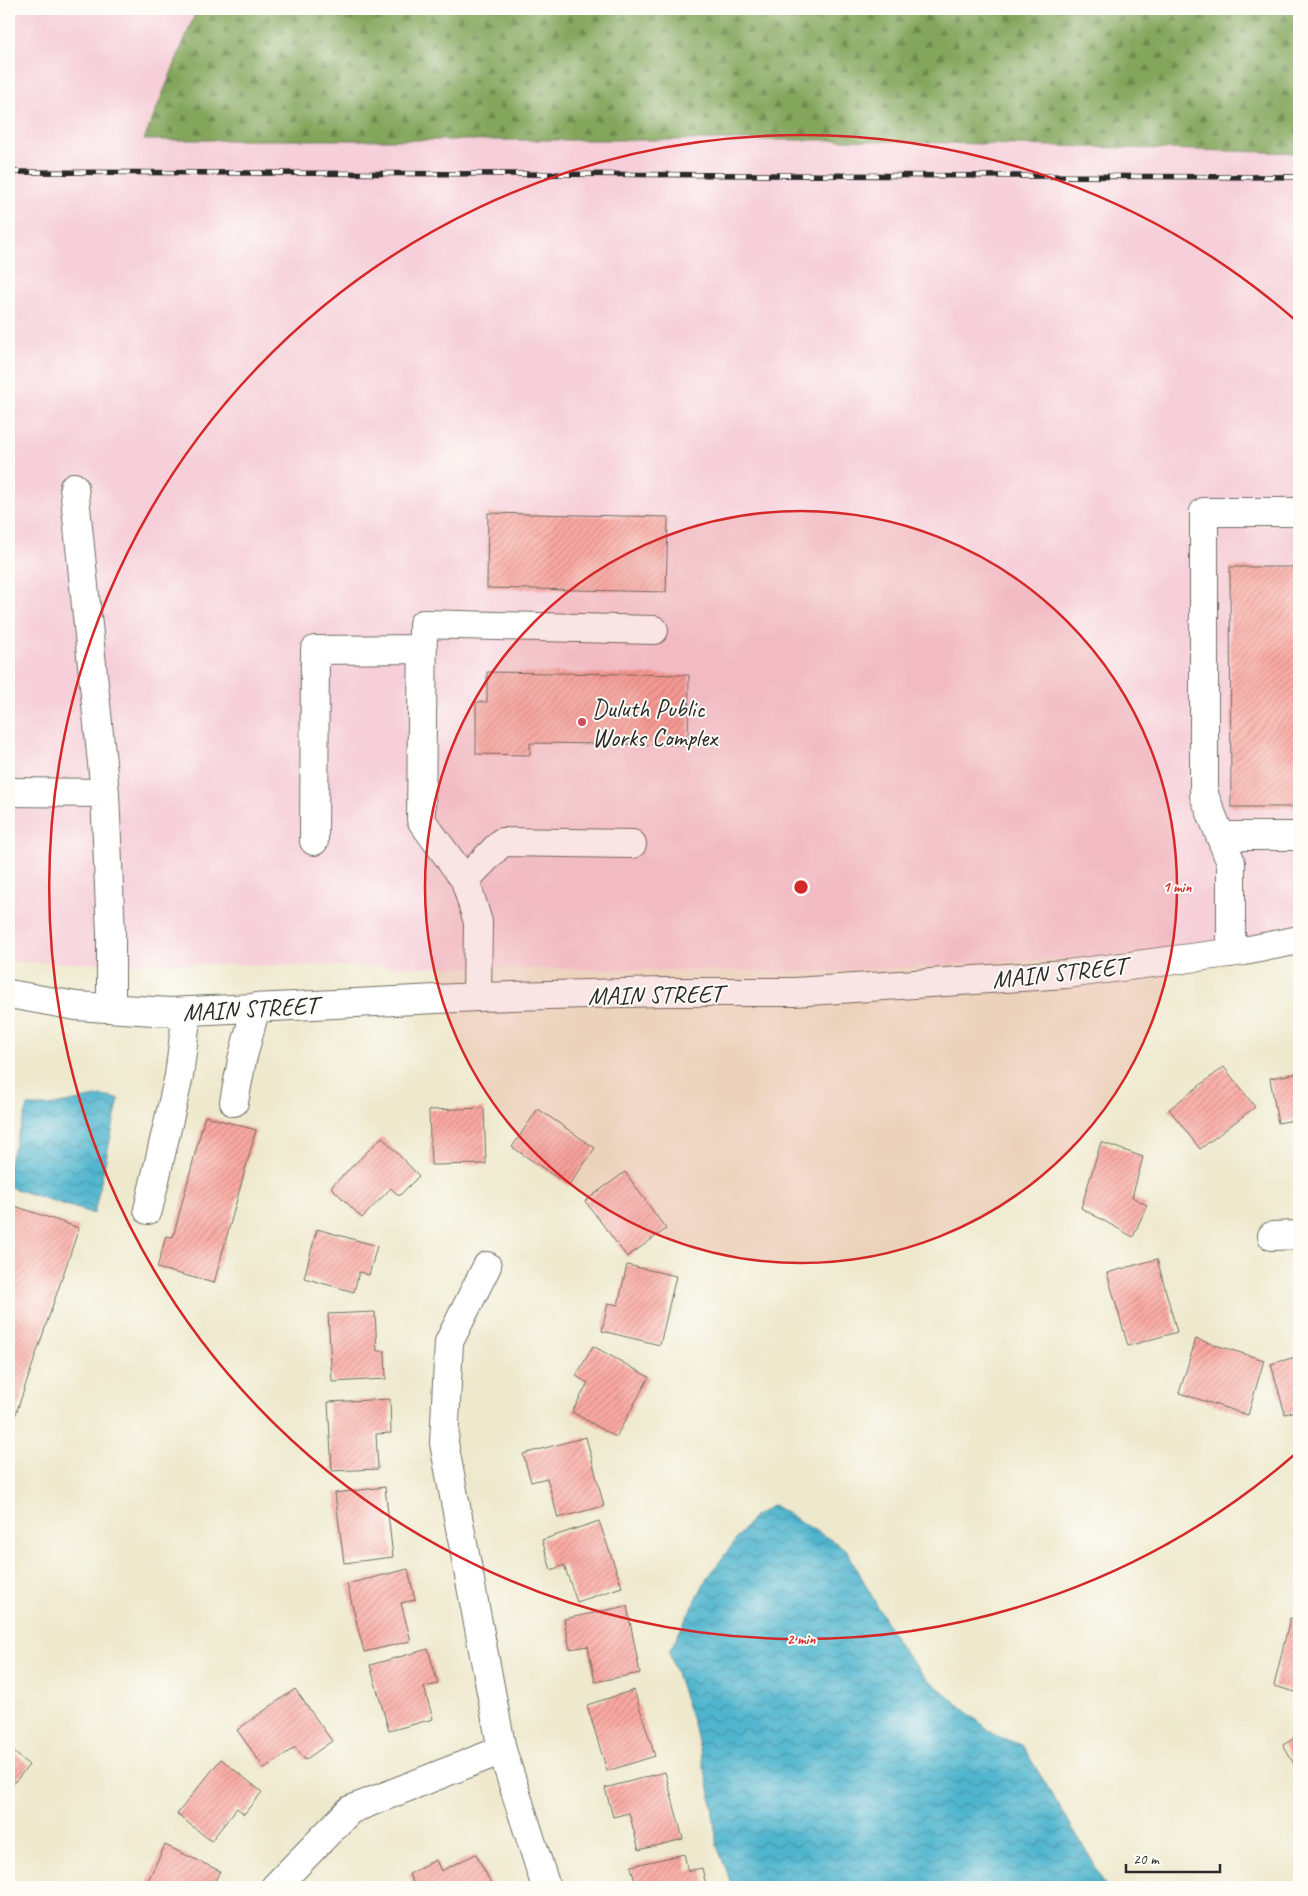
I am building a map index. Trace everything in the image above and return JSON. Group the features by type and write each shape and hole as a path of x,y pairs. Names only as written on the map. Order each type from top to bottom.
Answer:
{"street":[{"path":"74,487 105,793 111,934 111,1008"},
{"path":"1231,953 1231,863 1204,795 1204,512 1299,512"},
{"path":"314,841 315,650 423,637 654,630"},
{"path":"423,637 421,820 465,880 478,922 478,997"},
{"path":"9,792 105,793"},
{"path":"1220,836 1298,836"},
{"path":"465,880 502,842 632,844"},
{"name":"MAIN STREET","path":"9,994 76,1006 169,1012 478,997 663,992 794,992 1067,974 1231,953 1299,940"},
{"path":"234,1102 256,1008"},
{"path":"148,1210 179,1076 187,1011"},
{"path":"1272,1236 1299,1235"},
{"path":"488,1266 450,1342 444,1443 502,1750 546,1887"},
{"path":"274,1887 350,1810 502,1750"}],"shaded area":[{"path":"9,9 197,9 144,140 840,140 1299,153 1299,934 1242,949 821,972 9,962"}],"green space":[{"path":"197,9 1299,9 1299,153 840,140 144,140"}],"water":[{"path":"102,1096 119,1099 94,1214 9,1187 9,1162 28,1106 48,1106"},
{"path":"773,1505 846,1549 899,1645 923,1675 995,1735 1022,1745 1093,1862 1106,1887 733,1887 717,1846 711,1797 696,1733 669,1652 706,1580 753,1517"}],"building":[{"path":"488,513 668,517 666,592 487,588"},
{"path":"1230,567 1299,567 1299,807 1231,807"},
{"name":"Duluth Public Works Complex","path":"487,672 689,675 688,745 530,743 530,755 476,754 476,702 487,702"},
{"path":"1224,1067 1255,1107 1200,1149 1169,1109"},
{"path":"1299,1073 1299,1119 1278,1123 1270,1078"},
{"path":"484,1108 486,1164 431,1165 429,1110"},
{"path":"538,1109 595,1148 569,1186 512,1147"},
{"path":"205,1116 256,1130 214,1283 157,1268 166,1236 173,1237"},
{"path":"382,1137 419,1176 399,1196 391,1188 362,1218 331,1187"},
{"path":"1101,1142 1143,1157 1132,1197 1147,1205 1133,1237 1081,1208"},
{"path":"625,1172 666,1229 627,1257 585,1201"},
{"path":"9,1204 79,1228 9,1434"},
{"path":"317,1229 377,1246 369,1275 359,1272 354,1292 304,1278"},
{"path":"1157,1259 1177,1332 1128,1346 1107,1273"},
{"path":"627,1265 676,1276 660,1345 602,1331 608,1303 618,1305"},
{"path":"375,1312 377,1351 385,1351 386,1379 332,1382 328,1314"},
{"path":"1196,1339 1264,1360 1248,1415 1179,1393"},
{"path":"593,1346 649,1377 616,1437 572,1412 588,1383 576,1376"},
{"path":"1299,1356 1299,1410 1285,1414 1271,1364"},
{"path":"390,1399 391,1433 376,1434 378,1469 332,1471 328,1402"},
{"path":"586,1437 604,1506 558,1518 547,1478 531,1482 523,1454"},
{"path":"385,1487 393,1557 344,1563 335,1493"},
{"path":"599,1521 622,1587 577,1602 564,1565 551,1570 542,1540"},
{"path":"408,1569 415,1600 401,1603 411,1641 364,1652 347,1584"},
{"path":"627,1606 640,1673 595,1682 588,1646 570,1649 564,1619"},
{"path":"1290,1618 1299,1620 1299,1693 1274,1686"},
{"path":"428,1649 438,1684 424,1687 433,1719 389,1731 370,1665"},
{"path":"295,1689 332,1741 305,1760 295,1747 265,1769 237,1730"},
{"path":"634,1690 655,1756 607,1771 587,1705"},
{"path":"1299,1735 1299,1773 1283,1745"},
{"path":"9,1748 29,1765 9,1789"},
{"path":"221,1759 262,1792 244,1814 237,1808 211,1841 177,1814"},
{"path":"665,1772 683,1839 639,1850 629,1813 613,1817 605,1788"},
{"path":"165,1845 220,1871 212,1887 145,1887"},
{"path":"476,1854 493,1887 415,1887 409,1874 436,1860 441,1871"},
{"path":"684,1854 688,1871 702,1868 706,1885 698,1887 636,1887 631,1866"}],"railway":[{"path":"9,172 1299,177"}],"place":[{"name":"Duluth Public Works Complex","path":"582,722"}]}
